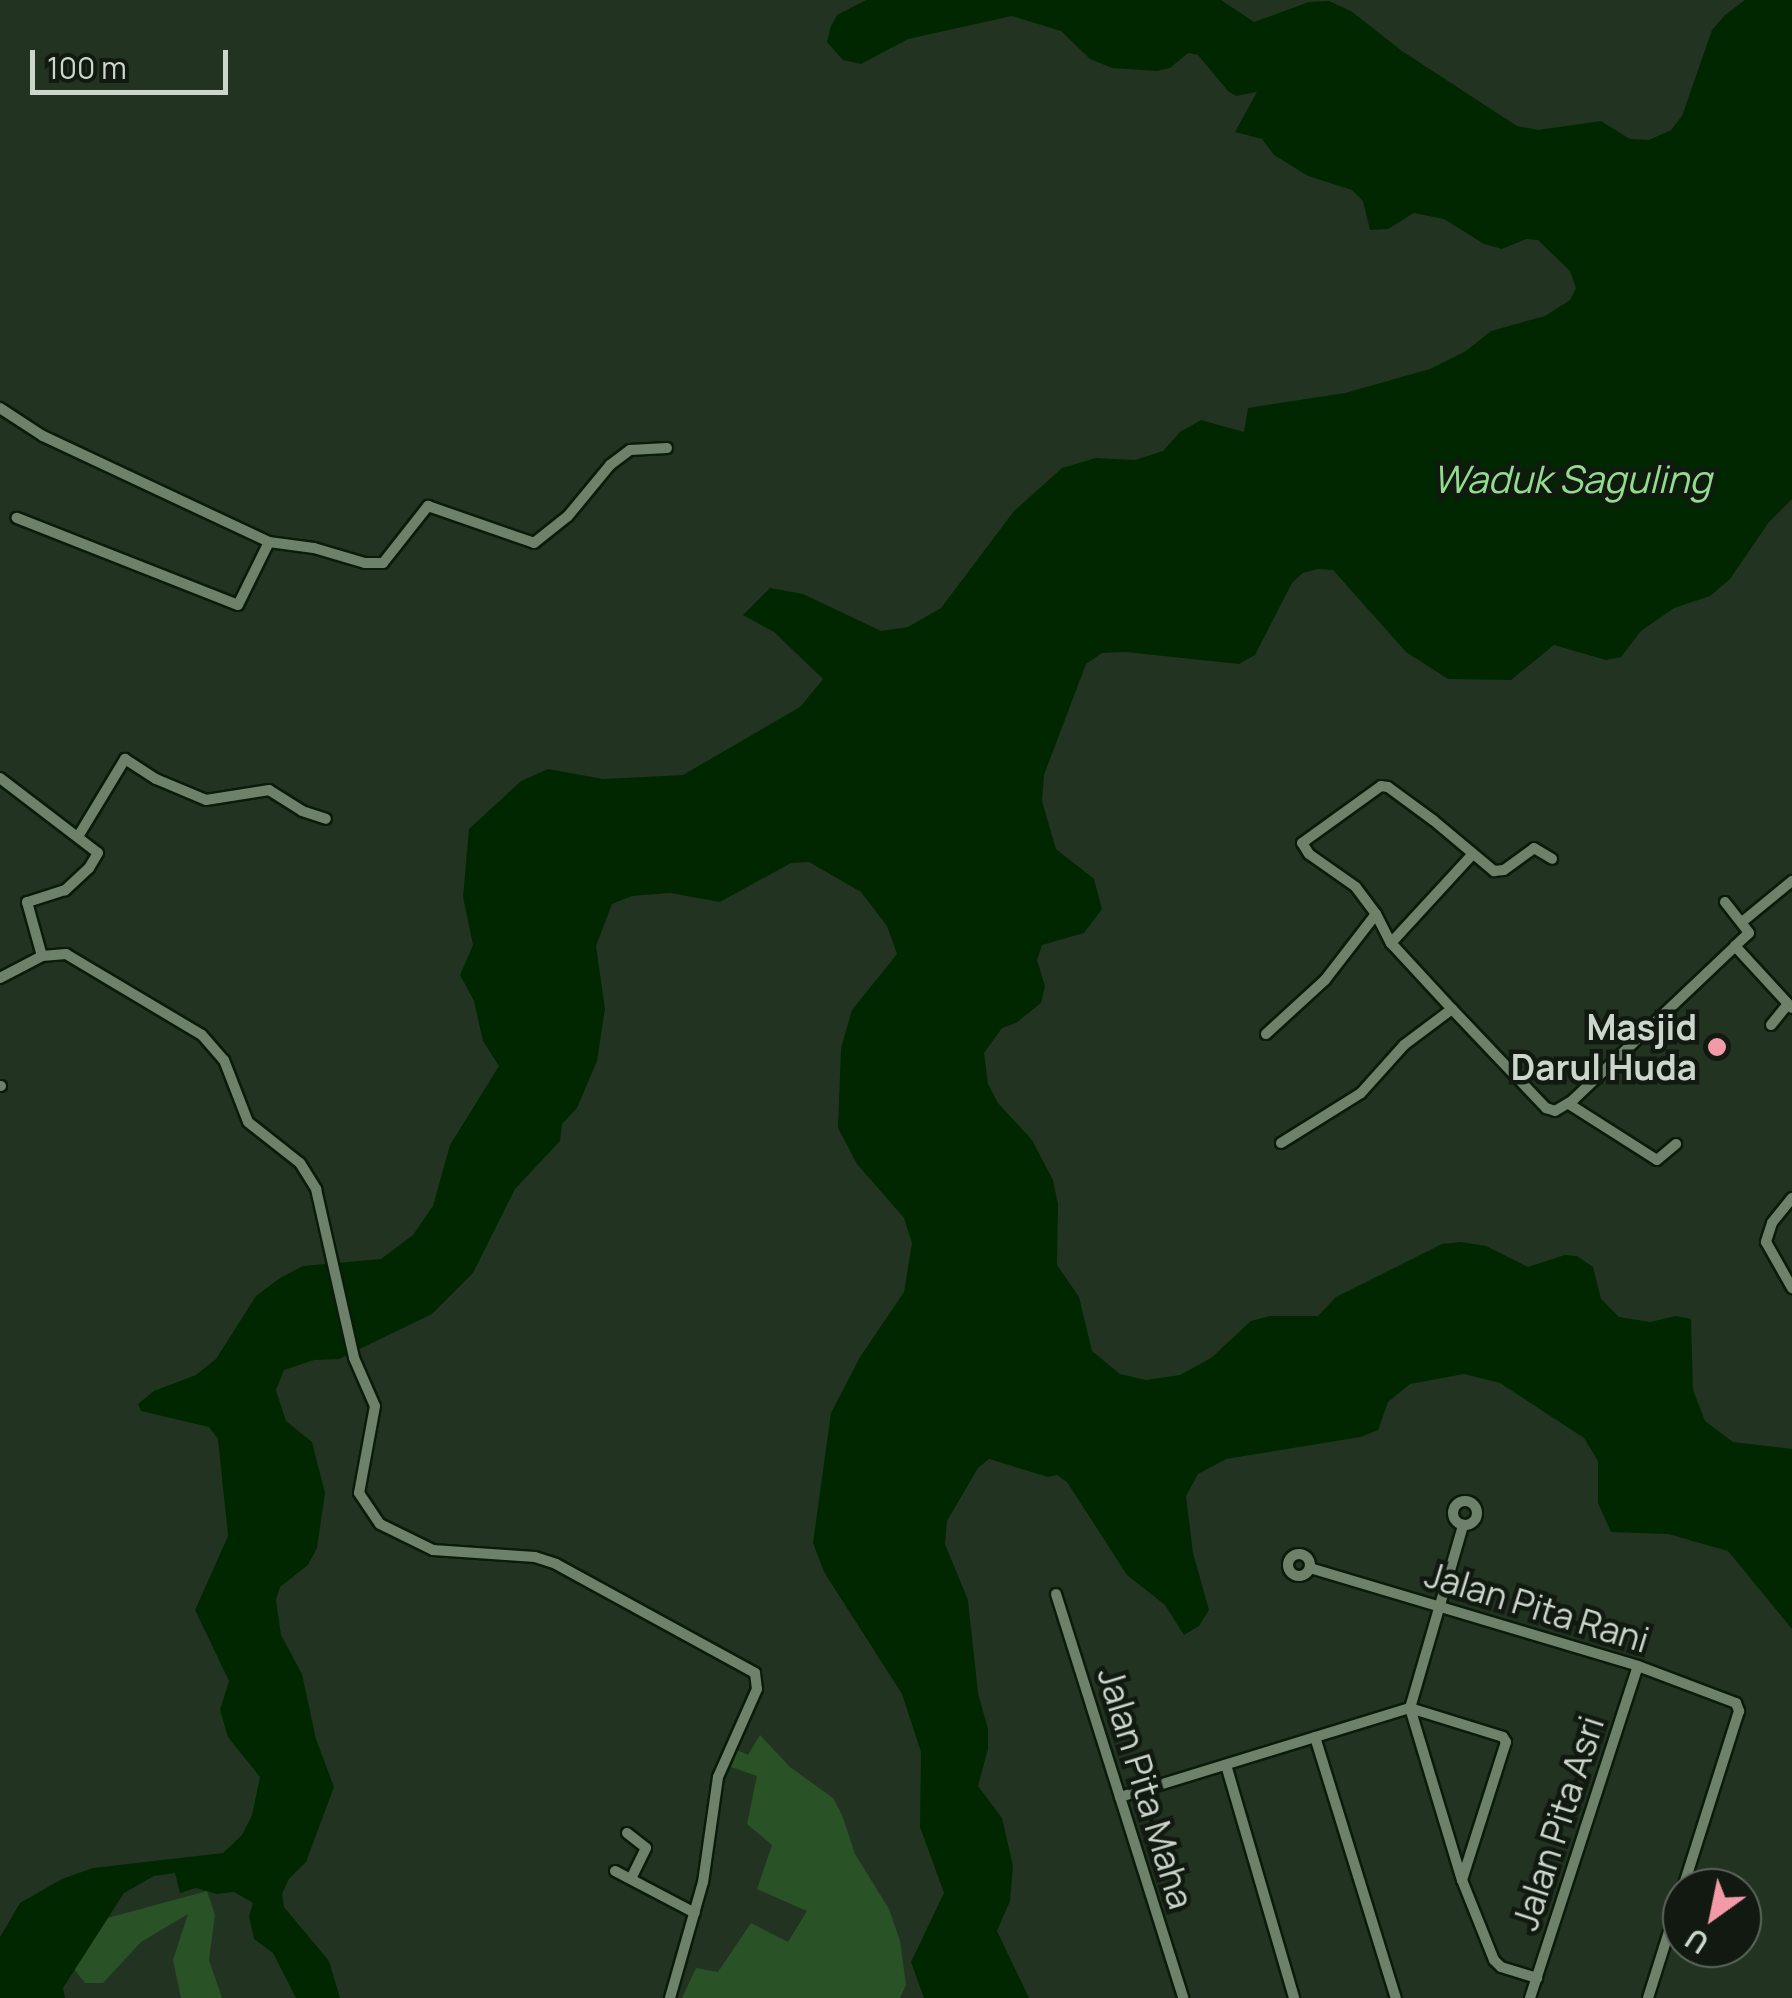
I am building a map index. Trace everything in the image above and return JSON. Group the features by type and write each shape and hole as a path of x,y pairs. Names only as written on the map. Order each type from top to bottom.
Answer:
{"street":[{"path":"0,408 43,436 269,542 314,548 365,564 383,563 428,506 534,543 568,516 610,465 630,450 667,448"},
{"path":"17,518 238,605 269,542"},
{"path":"78,835 126,759 166,784 206,800 269,790 302,811 326,819"},
{"path":"0,778 98,853 89,868 65,890 25,905 42,956"},
{"path":"1552,858 1534,848 1499,872 1388,787 1370,792 1302,843 1310,854 1356,886 1391,943 1546,1108 1555,1111 1568,1104 1749,934 1724,902"},
{"path":"1391,943 1472,855"},
{"path":"1742,922 1792,881"},
{"path":"1266,1034 1302,1004 1376,914"},
{"path":"1735,946 1790,1006 1771,1025"},
{"path":"0,978 42,956 66,954 110,984 202,1035 224,1060 248,1122 300,1162 316,1189 354,1358 375,1406 359,1493 380,1524 433,1550 535,1557 556,1564 754,1673 757,1690 718,1776 712,1830 695,1913 670,1998"},
{"path":"1281,1143 1362,1093 1404,1046 1452,1010"},
{"path":"1568,1104 1656,1160 1669,1154 1676,1144"},
{"path":"1792,1198 1772,1223 1766,1242 1792,1288"},
{"path":"1462,1525 1410,1708 1462,1880 1497,1964 1537,1978"},
{"name":"Jalan Pita Rani","path":"1310,1568 1729,1697 1739,1711 1689,1868"},
{"name":"Jalan Pita Maha","path":"1056,1594 1183,1998"},
{"name":"Jalan Pita Asri","path":"1530,1998 1638,1666"},
{"path":"1120,1797 1410,1708 1506,1742 1462,1880"},
{"path":"1315,1738 1396,1998"},
{"path":"1226,1765 1294,1998"},
{"path":"627,1833 646,1848 631,1879"},
{"path":"616,1872 695,1913"},
{"path":"1648,1998 1662,1953"}],"shaded area":[{"path":"760,1735 790,1767 833,1798 855,1854 889,1909 900,1941 906,1985 900,1998 682,1998 696,1968 718,1972 751,1923 788,1942 807,1911 757,1889 772,1845 747,1824 757,1776 731,1767 737,1750 748,1755"},
{"path":"207,1891 215,1915 209,1960 222,1998 181,1998 173,1960 188,1914 141,1942 103,1983 85,1983 71,1965 89,1923"}],"water":[{"name":"Waduk Saguling","path":"866,0 1221,0 1254,22 1309,2 1329,1 1351,11 1402,51 1517,126 1538,130 1601,121 1630,139 1649,140 1671,130 1682,116 1712,30 1725,15 1745,0 1792,0 1792,499 1769,522 1730,579 1710,596 1674,608 1641,631 1621,657 1606,660 1554,645 1511,680 1448,679 1406,652 1333,570 1318,569 1303,573 1292,583 1255,655 1239,664 1102,653 1086,664 1044,775 1042,801 1056,849 1094,879 1102,909 1084,933 1042,945 1037,960 1045,986 1041,1003 1016,1023 1002,1028 984,1053 988,1084 998,1103 1032,1140 1053,1180 1058,1204 1057,1265 1079,1297 1092,1351 1120,1374 1146,1380 1180,1375 1211,1358 1251,1321 1270,1316 1318,1316 1336,1297 1442,1244 1461,1242 1486,1246 1528,1267 1565,1255 1577,1256 1593,1267 1601,1299 1619,1317 1650,1322 1676,1316 1691,1319 1693,1390 1705,1421 1733,1442 1792,1449 1792,1629 1728,1551 1668,1534 1611,1532 1598,1503 1598,1461 1584,1438 1500,1383 1464,1374 1410,1384 1388,1402 1378,1430 1361,1437 1226,1459 1198,1474 1186,1496 1193,1553 1209,1610 1199,1626 1184,1635 1165,1605 1127,1575 1067,1482 1057,1475 1048,1477 989,1459 978,1468 947,1521 945,1544 968,1600 978,1693 988,1729 988,1749 978,1786 1002,1818 1013,1866 1010,1901 997,1931 1029,1998 924,1998 911,1962 944,1893 920,1827 921,1752 902,1694 824,1572 813,1543 831,1413 860,1357 904,1292 912,1243 904,1218 857,1164 838,1128 841,1048 852,1010 897,954 887,926 861,892 809,862 791,863 720,902 670,893 632,896 612,904 596,946 605,1009 597,1061 577,1108 562,1124 560,1141 515,1189 473,1273 432,1314 339,1359 314,1360 284,1370 276,1390 286,1421 312,1442 325,1493 317,1548 308,1565 280,1587 276,1600 281,1635 302,1674 316,1739 334,1787 306,1862 289,1879 282,1894 284,1907 329,1961 340,1998 296,1998 273,1953 254,1939 249,1916 253,1903 234,1892 217,1894 196,1888 180,1893 175,1873 154,1876 124,1893 63,1988 65,1998 0,1998 0,1937 20,1903 62,1879 93,1868 223,1853 242,1835 252,1815 260,1777 228,1737 220,1710 229,1681 195,1610 228,1536 218,1439 209,1427 141,1411 138,1404 154,1391 196,1375 216,1359 256,1296 280,1278 303,1266 381,1259 413,1235 433,1206 450,1145 499,1066 483,1041 474,1001 460,975 473,945 463,897 469,829 521,781 548,769 603,779 683,775 800,707 823,679 774,632 743,615 770,588 803,594 881,631 908,627 941,608 1014,511 1062,468 1096,458 1135,460 1163,451 1180,432 1201,420 1244,432 1248,408 1345,393 1430,369 1466,351 1491,331 1545,316 1570,300 1576,288 1570,271 1538,240 1526,239 1502,249 1484,244 1444,219 1414,213 1388,229 1370,230 1363,201 1352,190 1308,176 1274,155 1262,139 1235,132 1257,92 1236,96 1228,91 1198,55 1188,53 1170,68 1157,71 1112,68 1090,59 1061,31 1012,16 908,39 861,64 843,60 827,42 831,26 837,15"}],"place":[{"name":"Masjid Darul Huda","path":"1717,1047"}]}
